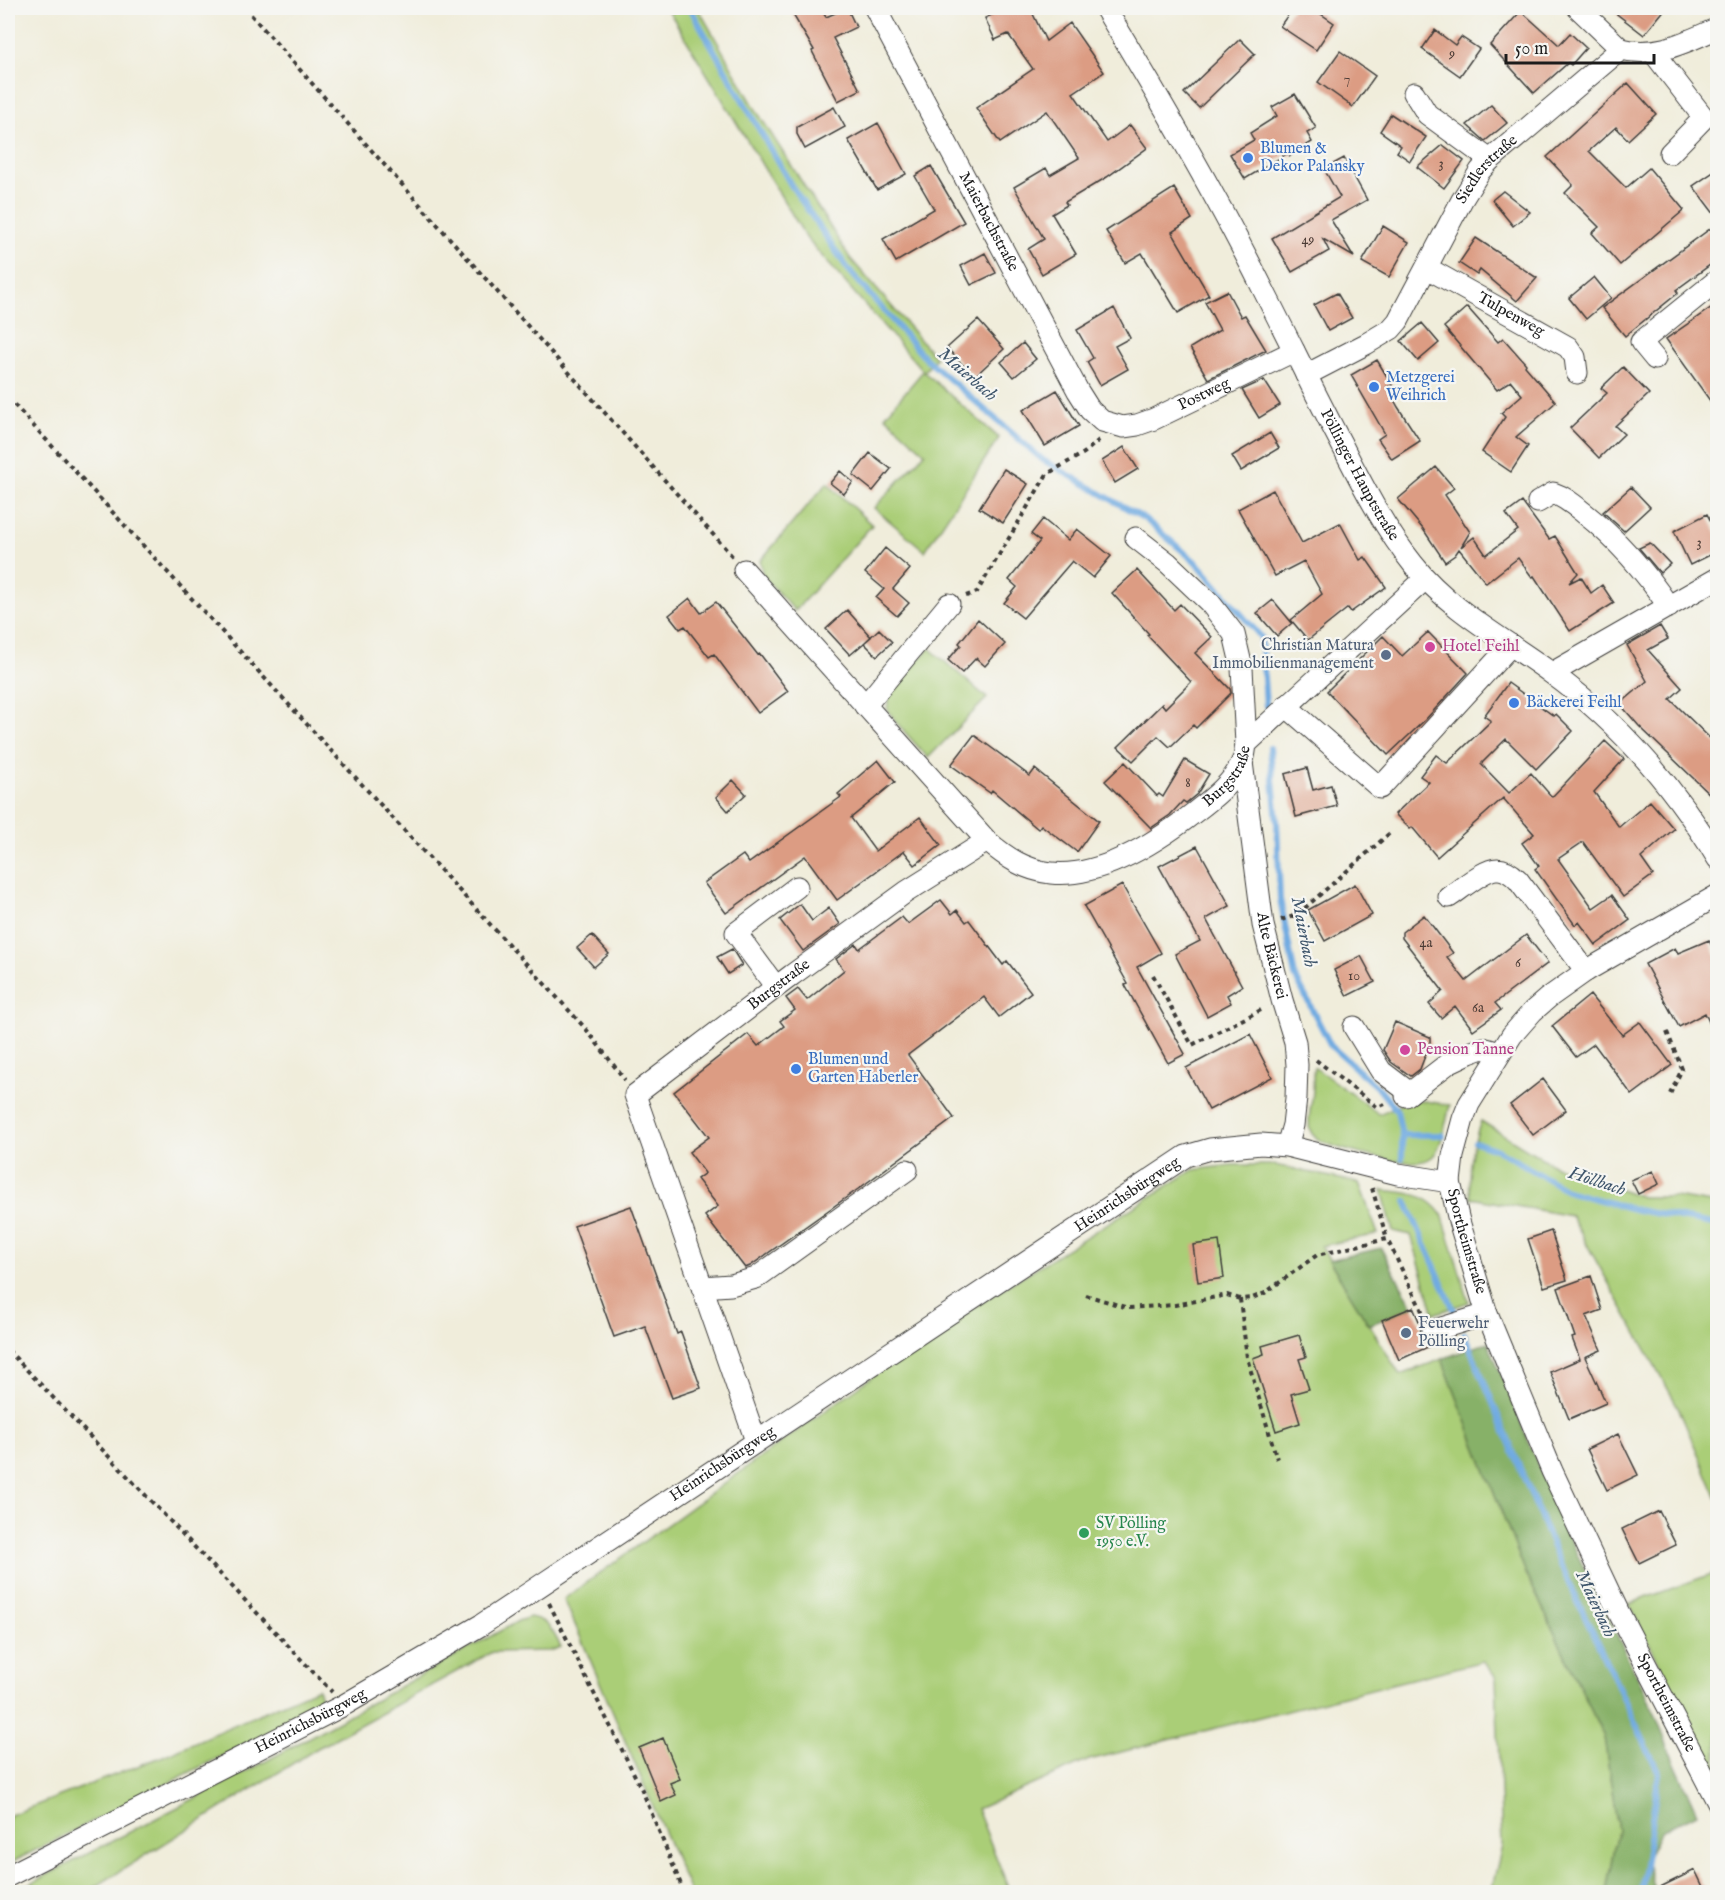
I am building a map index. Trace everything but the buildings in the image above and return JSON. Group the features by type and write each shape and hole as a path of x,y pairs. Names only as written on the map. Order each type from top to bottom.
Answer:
{"street":[{"name":"Maierbachstraße","path":"875,8 1078,391 1090,410 1102,421 1111,425"},
{"name":"Pöllinger Hauptstraße","path":"1105,8 1171,117 1220,205 1372,502 1393,537 1425,579 1464,611 1552,673 1611,722 1635,746 1683,804 1718,859"},
{"path":"1578,8 1621,49 1636,53 1670,49 1718,28"},
{"name":"Siedlerstraße","path":"1306,375 1391,329 1476,177 1490,160 1621,49"},
{"path":"1653,52 1704,118 1670,153"},
{"path":"1413,93 1427,114 1490,160"},
{"name":"Tulpenweg","path":"1427,268 1568,347 1575,357 1577,373"},
{"path":"1655,359 1641,342 1716,282 1718,284"},
{"name":"Postweg","path":"1111,425 1123,427 1154,419 1294,351"},
{"path":"1538,502 1553,493 1564,496 1606,531 1647,575 1669,606"},
{"name":"Alte Bäckerei","path":"1136,538 1168,563 1210,603 1234,634 1242,668 1244,753 1263,925 1295,1042 1296,1098 1293,1125 1287,1146"},
{"name":"Burgstraße","path":"744,570 987,841 1018,864 1052,873 1075,872 1110,863 1144,847 1184,821 1212,799 1230,780 1244,753 1286,706 1425,579"},
{"path":"1552,673 1718,579"},
{"path":"865,705 949,604"},
{"path":"1286,706 1380,788 1511,645"},
{"name":"Burgstraße","path":"635,1095 776,987 906,892 987,841"},
{"path":"1449,897 1488,871 1498,869 1509,873 1518,880 1586,971"},
{"path":"776,987 736,933 797,887"},
{"name":"Sportheimstraße","path":"1718,895 1586,971 1533,1011 1512,1035 1474,1095 1463,1119 1450,1169 1450,1182 1459,1221 1487,1314 1552,1471 1618,1611 1718,1803"},
{"path":"1354,1027 1381,1071 1408,1094 1450,1062 1469,1053 1483,1048 1500,1053"},
{"path":"635,1095 756,1441"},
{"name":"Heinrichsbürgweg","path":"8,1876 344,1705 481,1625 1186,1156 1233,1145 1287,1146 1398,1174 1450,1182"},
{"path":"702,1287 731,1285 756,1278 906,1170"},
{"path":"1432,1331 1487,1314"}],"path":[{"path":"245,8 744,570"},
{"path":"8,398 586,1029 635,1095"},
{"path":"949,604 977,592 1047,474 1084,453"},
{"path":"1297,915 1391,832"},
{"path":"1153,975 1191,1045 1282,1000"},
{"path":"1667,1032 1682,1069 1670,1094"},
{"path":"1295,1042 1377,1107"},
{"path":"1365,1166 1387,1239 1432,1331"},
{"path":"1086,1295 1128,1308 1175,1305 1227,1295 1240,1299 1252,1298 1265,1293 1317,1255 1387,1239"},
{"path":"1240,1299 1247,1358 1277,1459"},
{"path":"8,1350 344,1705"},
{"path":"541,1586 642,1790 684,1893"}],"green space":[{"path":"667,8 698,8 758,113 850,258 936,358 924,372 999,438 925,551 874,508 925,453 885,416 923,371 807,239"},
{"path":"827,483 872,525 795,611 763,576 760,561"},
{"path":"929,648 987,698 928,758 895,721 887,708 890,693"},
{"path":"1314,1067 1379,1114 1413,1099 1450,1105 1441,1141 1435,1153 1423,1161 1405,1162 1345,1150 1320,1140 1310,1131 1309,1125"},
{"path":"1481,1121 1553,1165 1642,1197 1675,1197 1717,1204 1717,1499 1678,1407 1571,1216 1471,1198 1469,1178 1471,1159"},
{"name":"SV Pölling 1950 e.V.","path":"1231,1165 1275,1165 1359,1183 1378,1234 1321,1246 1400,1375 1442,1359 1524,1569 1604,1737 1618,1830 1607,1892 1491,1892 1502,1846 1496,1678 1483,1661 1089,1760 977,1809 1010,1892 690,1892 564,1599 940,1328 1193,1170"},
{"path":"1382,1190 1408,1193 1423,1198 1442,1214 1469,1302 1434,1314 1411,1235 1393,1231"},
{"path":"1381,1248 1413,1307 1369,1325 1329,1260"},
{"path":"1488,1342 1559,1517 1655,1713 1697,1813 1661,1831 1646,1861 1656,1892 1607,1892 1618,1830 1604,1737 1524,1569 1442,1359"},
{"path":"1718,1572 1717,1776 1629,1604"},
{"path":"530,1617 546,1624 561,1647 550,1651 492,1652 316,1749 87,1892 14,1892 259,1765 518,1621"},
{"path":"318,1688 321,1698 317,1707 305,1714 8,1864 8,1816 161,1757"}],"waterway":[{"name":"Maierbach","path":"690,8 791,185 848,269 925,358 1043,460 1145,519 1197,563 1261,637 1266,706"},
{"name":"Maierbach","path":"1270,748 1277,822 1280,899 1295,976 1331,1046 1379,1089 1397,1111 1402,1135 1402,1158"},
{"name":"Höllbach","path":"1402,1135 1442,1135"},
{"name":"Höllbach","path":"1475,1142 1498,1150 1570,1192 1637,1210 1718,1225"},
{"name":"Maierbach","path":"1406,1201 1457,1317"},
{"name":"Maierbach","path":"1464,1334 1561,1566 1659,1773 1641,1892"}],"place":[{"name":"Blumen & Dekor Palansky","path":"1248,158"},
{"name":"Metzgerei Weihrich","path":"1374,387"},
{"name":"Hotel Feihl","path":"1430,647"},
{"name":"Christian Matura Immobilienmanagement","path":"1386,655"},
{"name":"Bäckerei Feihl","path":"1514,703"},
{"name":"Pension Tanne","path":"1405,1050"},
{"name":"Blumen und Garten Haberler","path":"796,1069"},
{"name":"Feuerwehr Pölling","path":"1406,1333"},
{"name":"SV Pölling 1950 e.V.","path":"1084,1533"}]}
